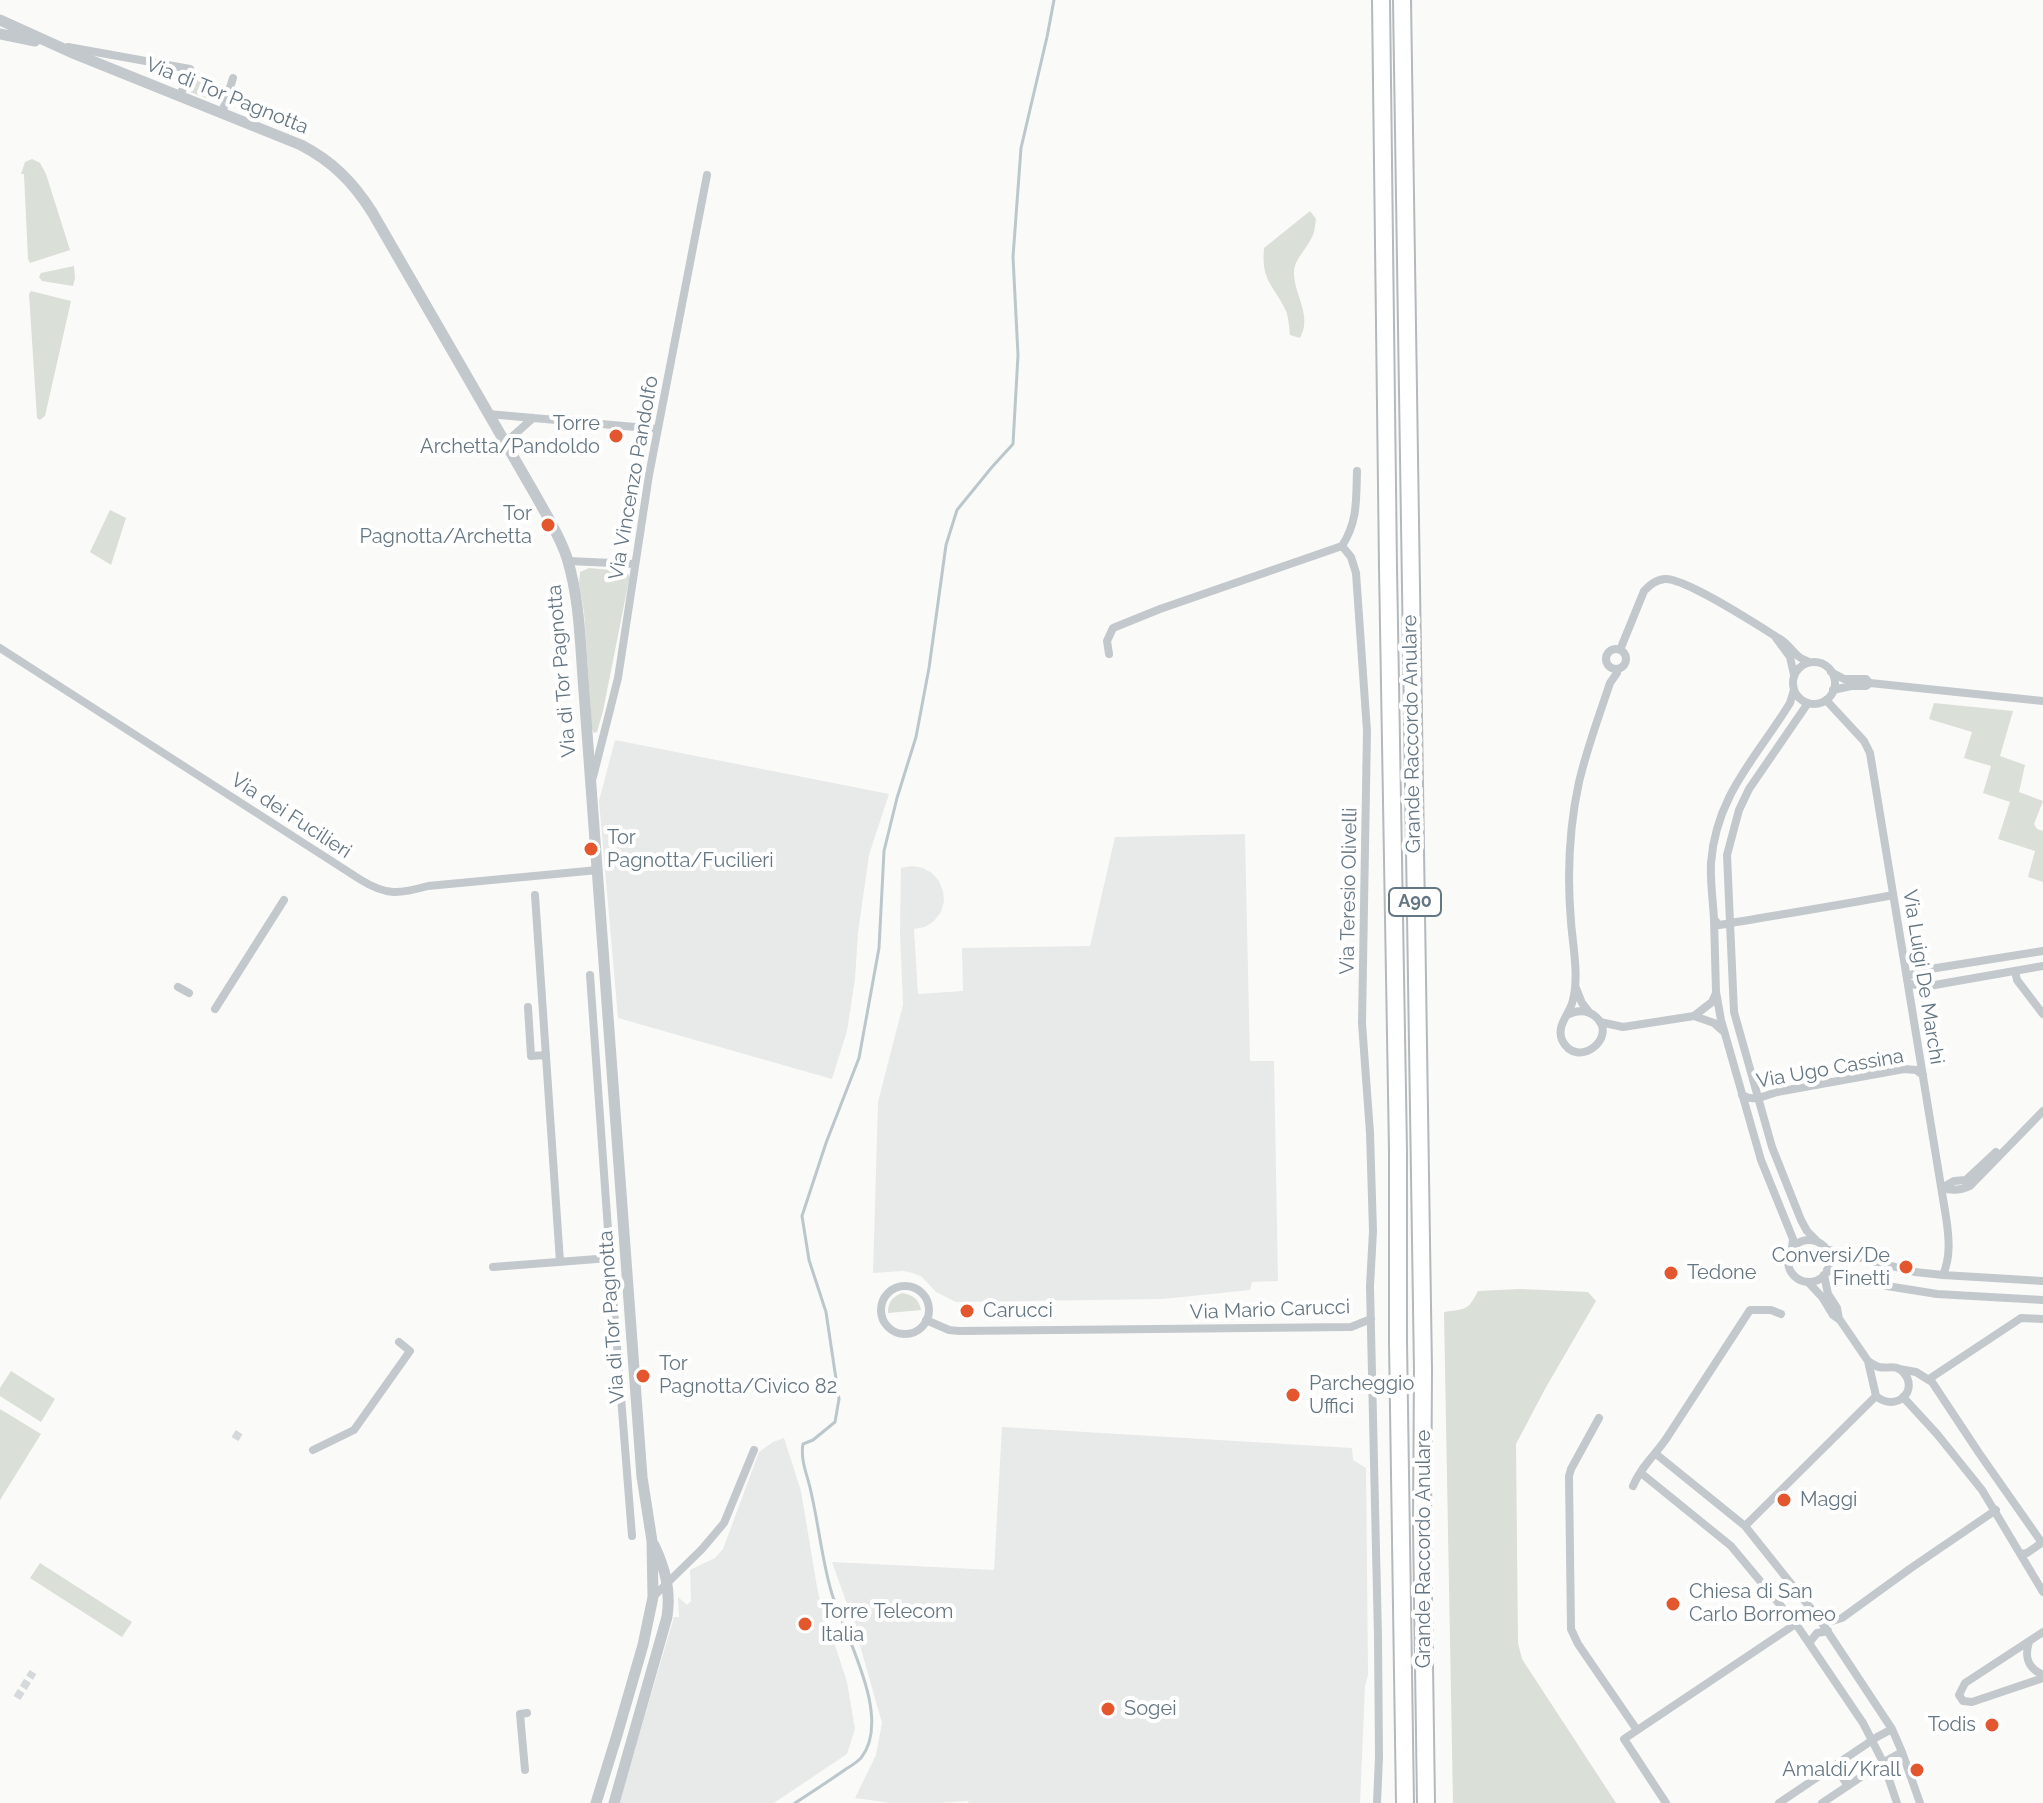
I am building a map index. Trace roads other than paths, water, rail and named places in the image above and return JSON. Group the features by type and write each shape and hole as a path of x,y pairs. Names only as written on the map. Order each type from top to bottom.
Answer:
{"highway":[{"name":"Grande Raccordo Anulare","path":"1381,0 1405,1803"},
{"name":"Grande Raccordo Anulare","path":"1402,0 1423,1338 1426,1803"}],"street":[{"name":"Via di Tor Pagnotta","path":"0,20 55,46 309,149 348,178 372,212 505,443 556,532 568,561 578,614 642,1477 652,1541 653,1597 626,1706 596,1803"},
{"name":"Via di Tor Pagnotta","path":"1,37 55,46"},
{"path":"55,46 190,69 180,96"},
{"path":"222,113 233,78"},
{"name":"Via Vincenzo Pandolfo","path":"590,785 618,678 658,429 707,175"},
{"path":"488,414 658,429"},
{"path":"505,443 533,418"},
{"path":"1109,654 1107,641 1113,628 1342,546 1355,517 1357,471"},
{"name":"Via Teresio Olivelli","path":"1342,546 1351,557 1356,573 1367,731 1362,1023 1373,1231 1371,1319"},
{"path":"568,561 635,564"},
{"path":"1620,650 1644,591 1657,580 1672,579 1763,628 1775,637 1790,657 1794,690 1786,710 1737,781 1725,803 1717,828 1711,863 1716,992 1724,1032 1761,1160 1793,1239 1788,1256 1789,1267 1796,1277 1808,1282 1839,1319 1868,1361 1876,1396 1884,1402 1899,1401 1908,1388 1906,1377 1899,1369"},
{"path":"1775,637 1798,656 1809,662 1822,663 1844,679 1866,679 1870,683 2043,701"},
{"name":"Via dei Fucilieri","path":"0,648 381,891 403,892 428,886 598,870"},
{"path":"1613,649 1625,654 1622,667 1614,668 1606,659 1607,653 1613,649"},
{"path":"1794,676 1809,662"},
{"path":"1614,668 1580,780 1570,844 1570,916 1576,988 1582,1003 1600,1022 1623,1027"},
{"path":"1794,690 1808,703 1826,700 1833,690 1831,672"},
{"path":"1833,690 1870,683"},
{"name":"Via Luigi De Marchi","path":"1826,700 1864,741 1870,753 1949,1236 1948,1261 1943,1275"},
{"path":"1808,703 1749,789 1739,810 1727,855 1734,1012 1772,1147 1801,1220 1807,1231 1826,1249 1891,1267 1943,1275 2043,1281"},
{"path":"535,895 560,1262"},
{"path":"1714,919 1719,925 1893,895"},
{"path":"215,1009 284,900"},
{"path":"2043,951 1917,972 1908,980 1919,986 1929,986 2043,966"},
{"path":"1990,960 1993,975"},
{"path":"2015,971 2017,980 2043,1014"},
{"path":"590,975 632,1536"},
{"path":"178,987 189,993"},
{"path":"1576,988 1560,1032 1567,1047 1582,1052 1597,1046 1601,1039 1623,1027 1694,1016 1712,1002 1716,992"},
{"path":"528,1007 531,1056 546,1055"},
{"path":"1567,1015 1589,1012"},
{"path":"1694,1016 1714,1023 1724,1032"},
{"path":"1600,1022 1601,1039"},
{"name":"Via Ugo Cassina","path":"1742,1095 1749,1099 1758,1098 1904,1069 1916,1070 1924,1075"},
{"path":"1942,1188 1962,1190 1970,1186 2043,1109"},
{"path":"1792,1248 1803,1240 1817,1241"},
{"path":"1826,1249 1830,1260 1826,1273 1828,1294 1837,1308 1839,1319"},
{"path":"493,1267 610,1258"},
{"path":"1808,1282 1826,1273"},
{"path":"1826,1273 1937,1294 2043,1300"},
{"path":"897,1288 914,1289 927,1302 926,1320 913,1332 904,1334 894,1331 883,1318 884,1299 897,1288"},
{"path":"1633,1486 1750,1310 1771,1310 1781,1314"},
{"path":"1929,1379 2021,1318 2043,1319"},
{"name":"Via Mario Carucci","path":"926,1320 959,1331 1351,1327 1371,1319 1378,1637 1377,1803"},
{"path":"313,1450 354,1430 410,1351 399,1342"},
{"path":"1868,1361 1882,1368 1916,1372 1929,1379 2043,1542 2021,1554"},
{"path":"1873,1380 1882,1368"},
{"path":"1745,1526 1876,1396"},
{"path":"1903,1397 1965,1468 1996,1510 2043,1592"},
{"path":"1599,1418 1569,1476 1571,1629 1637,1730"},
{"path":"653,1597 724,1523 754,1450"},
{"path":"1656,1454 1745,1526 1820,1620 1892,1729 1920,1803"},
{"path":"1641,1473 1731,1546 1796,1624 1872,1740 1897,1803"},
{"path":"1820,1620 1842,1618 1996,1510"},
{"name":"Via di Tor Pagnotta","path":"614,1803 667,1617 667,1582 663,1564 652,1541"},
{"path":"1666,1803 1624,1739 1796,1624 1810,1607"},
{"path":"1809,1643 1817,1633 1828,1631"},
{"path":"2043,1632 1965,1683 1959,1693 1960,1698 1965,1702 1976,1701 2043,1676"},
{"path":"2029,1642 2026,1654 2029,1664 2043,1676"},
{"path":"525,1770 520,1714 527,1713"},
{"path":"1779,1803 1892,1729"},
{"path":"1822,1803 1902,1752"},
{"path":"1835,1766 1848,1786"}],"waterway":[{"path":"795,1803 861,1758 869,1741 872,1721 863,1677 829,1582 803,1456 803,1444 835,1422 839,1399 826,1312 809,1260 802,1216 859,1058 879,948 884,851 916,737 946,545 957,510 1013,444 1018,355 1013,257 1021,148 1054,0"}],"tunnel":[{"path":"235,1439 241,1429"},
{"path":"17,1698 33,1672"}],"place":[{"name":"Torre Archetta/Pandoldo","path":"616,436"},
{"name":"Tor Pagnotta/Archetta","path":"548,525"},
{"name":"Tor Pagnotta/Fucilieri","path":"591,849"},
{"name":"Conversi/De Finetti","path":"1906,1267"},
{"name":"Tedone","path":"1671,1273"},
{"name":"Carucci","path":"967,1311"},
{"name":"Tor Pagnotta/Civico 82","path":"643,1376"},
{"name":"Parcheggio Uffici","path":"1293,1395"},
{"name":"Maggi","path":"1784,1500"},
{"name":"Chiesa di San Carlo Borromeo","path":"1673,1604"},
{"name":"Torre Telecom Italia","path":"805,1624"},
{"name":"Sogei","path":"1108,1709"},
{"name":"Todis","path":"1992,1725"},
{"name":"Amaldi/Krall","path":"1917,1770"}]}
